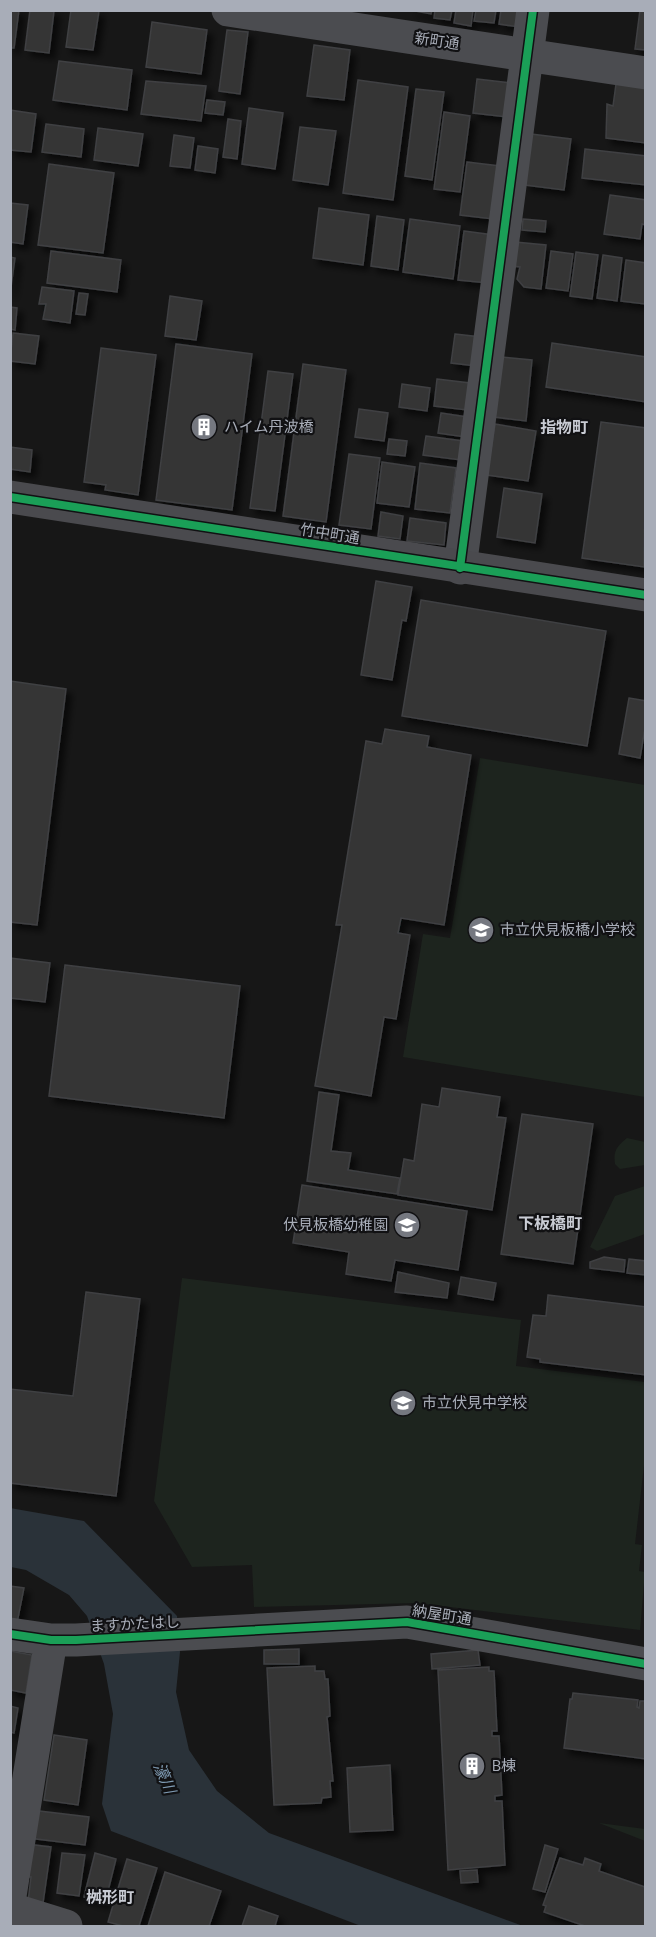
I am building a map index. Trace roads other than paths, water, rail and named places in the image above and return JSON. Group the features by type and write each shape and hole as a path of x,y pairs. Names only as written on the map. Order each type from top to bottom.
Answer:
{"street":[{"name":"新町通","path":"228,10 645,73"},
{"path":"460,568 533,10"},
{"name":"竹中町通","path":"10,496 460,568 645,595"},
{"name":"納屋町通","path":"196,1635 407,1622 645,1664"},
{"path":"10,1634 63,1640 10,1896"},
{"name":"ますかたはし","path":"63,1640 196,1635"},
{"path":"10,1913 21,1912 66,1926"}],"water":[{"name":"濠川","path":"10,1508 84,1521 177,1616 180,1652 176,1692 189,1750 217,1791 269,1833 523,1926 361,1926 111,1831 102,1804 113,1714 104,1664 87,1616 69,1595 26,1570 11,1567"}],"place":[{"name":"ハイム丹波橋","path":"204,427"},
{"name":"市立伏見板橋小学校","path":"481,930"},
{"name":"伏見板橋幼稚園","path":"407,1225"},
{"name":"市立伏見中学校","path":"403,1403"},
{"name":"B棟","path":"472,1766"}],"district":[{"name":"指物町","path":"564,427"},
{"name":"下板橋町","path":"550,1223"},
{"name":"桝形町","path":"110,1897"}]}
